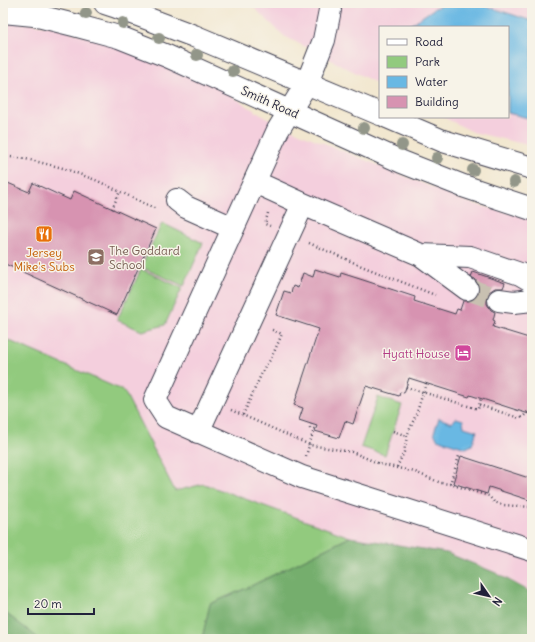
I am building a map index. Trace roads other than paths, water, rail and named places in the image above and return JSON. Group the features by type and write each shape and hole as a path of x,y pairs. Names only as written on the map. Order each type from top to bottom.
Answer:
{"street":[{"path":"105,3 194,36 379,114"},
{"path":"330,3 324,40 307,83 278,130 155,400 166,417 302,478 532,550"},
{"name":"Smith Road","path":"3,12 34,15 119,37 167,56 402,162 463,186 532,209"},
{"path":"389,118 444,141 532,168"},
{"path":"254,182 421,255 467,289"},
{"path":"177,200 186,207 233,228"},
{"path":"198,432 303,204"},
{"path":"421,255 470,257 520,274 532,281"},
{"path":"499,300 514,302 532,300"}],"water":[{"path":"448,3 467,3 486,6 532,21 532,119 509,113 509,26 408,26 435,8"},
{"path":"439,418 452,423 456,418 463,420 464,427 477,431 472,445 466,448 437,439 434,432"}],"tunnel":[{"path":"467,289 499,300"}],"place":[{"name":"Jersey Mike's Subs","path":"44,234"},
{"name":"The Goddard School","path":"96,257"},
{"name":"Hyatt House","path":"463,353"}]}
